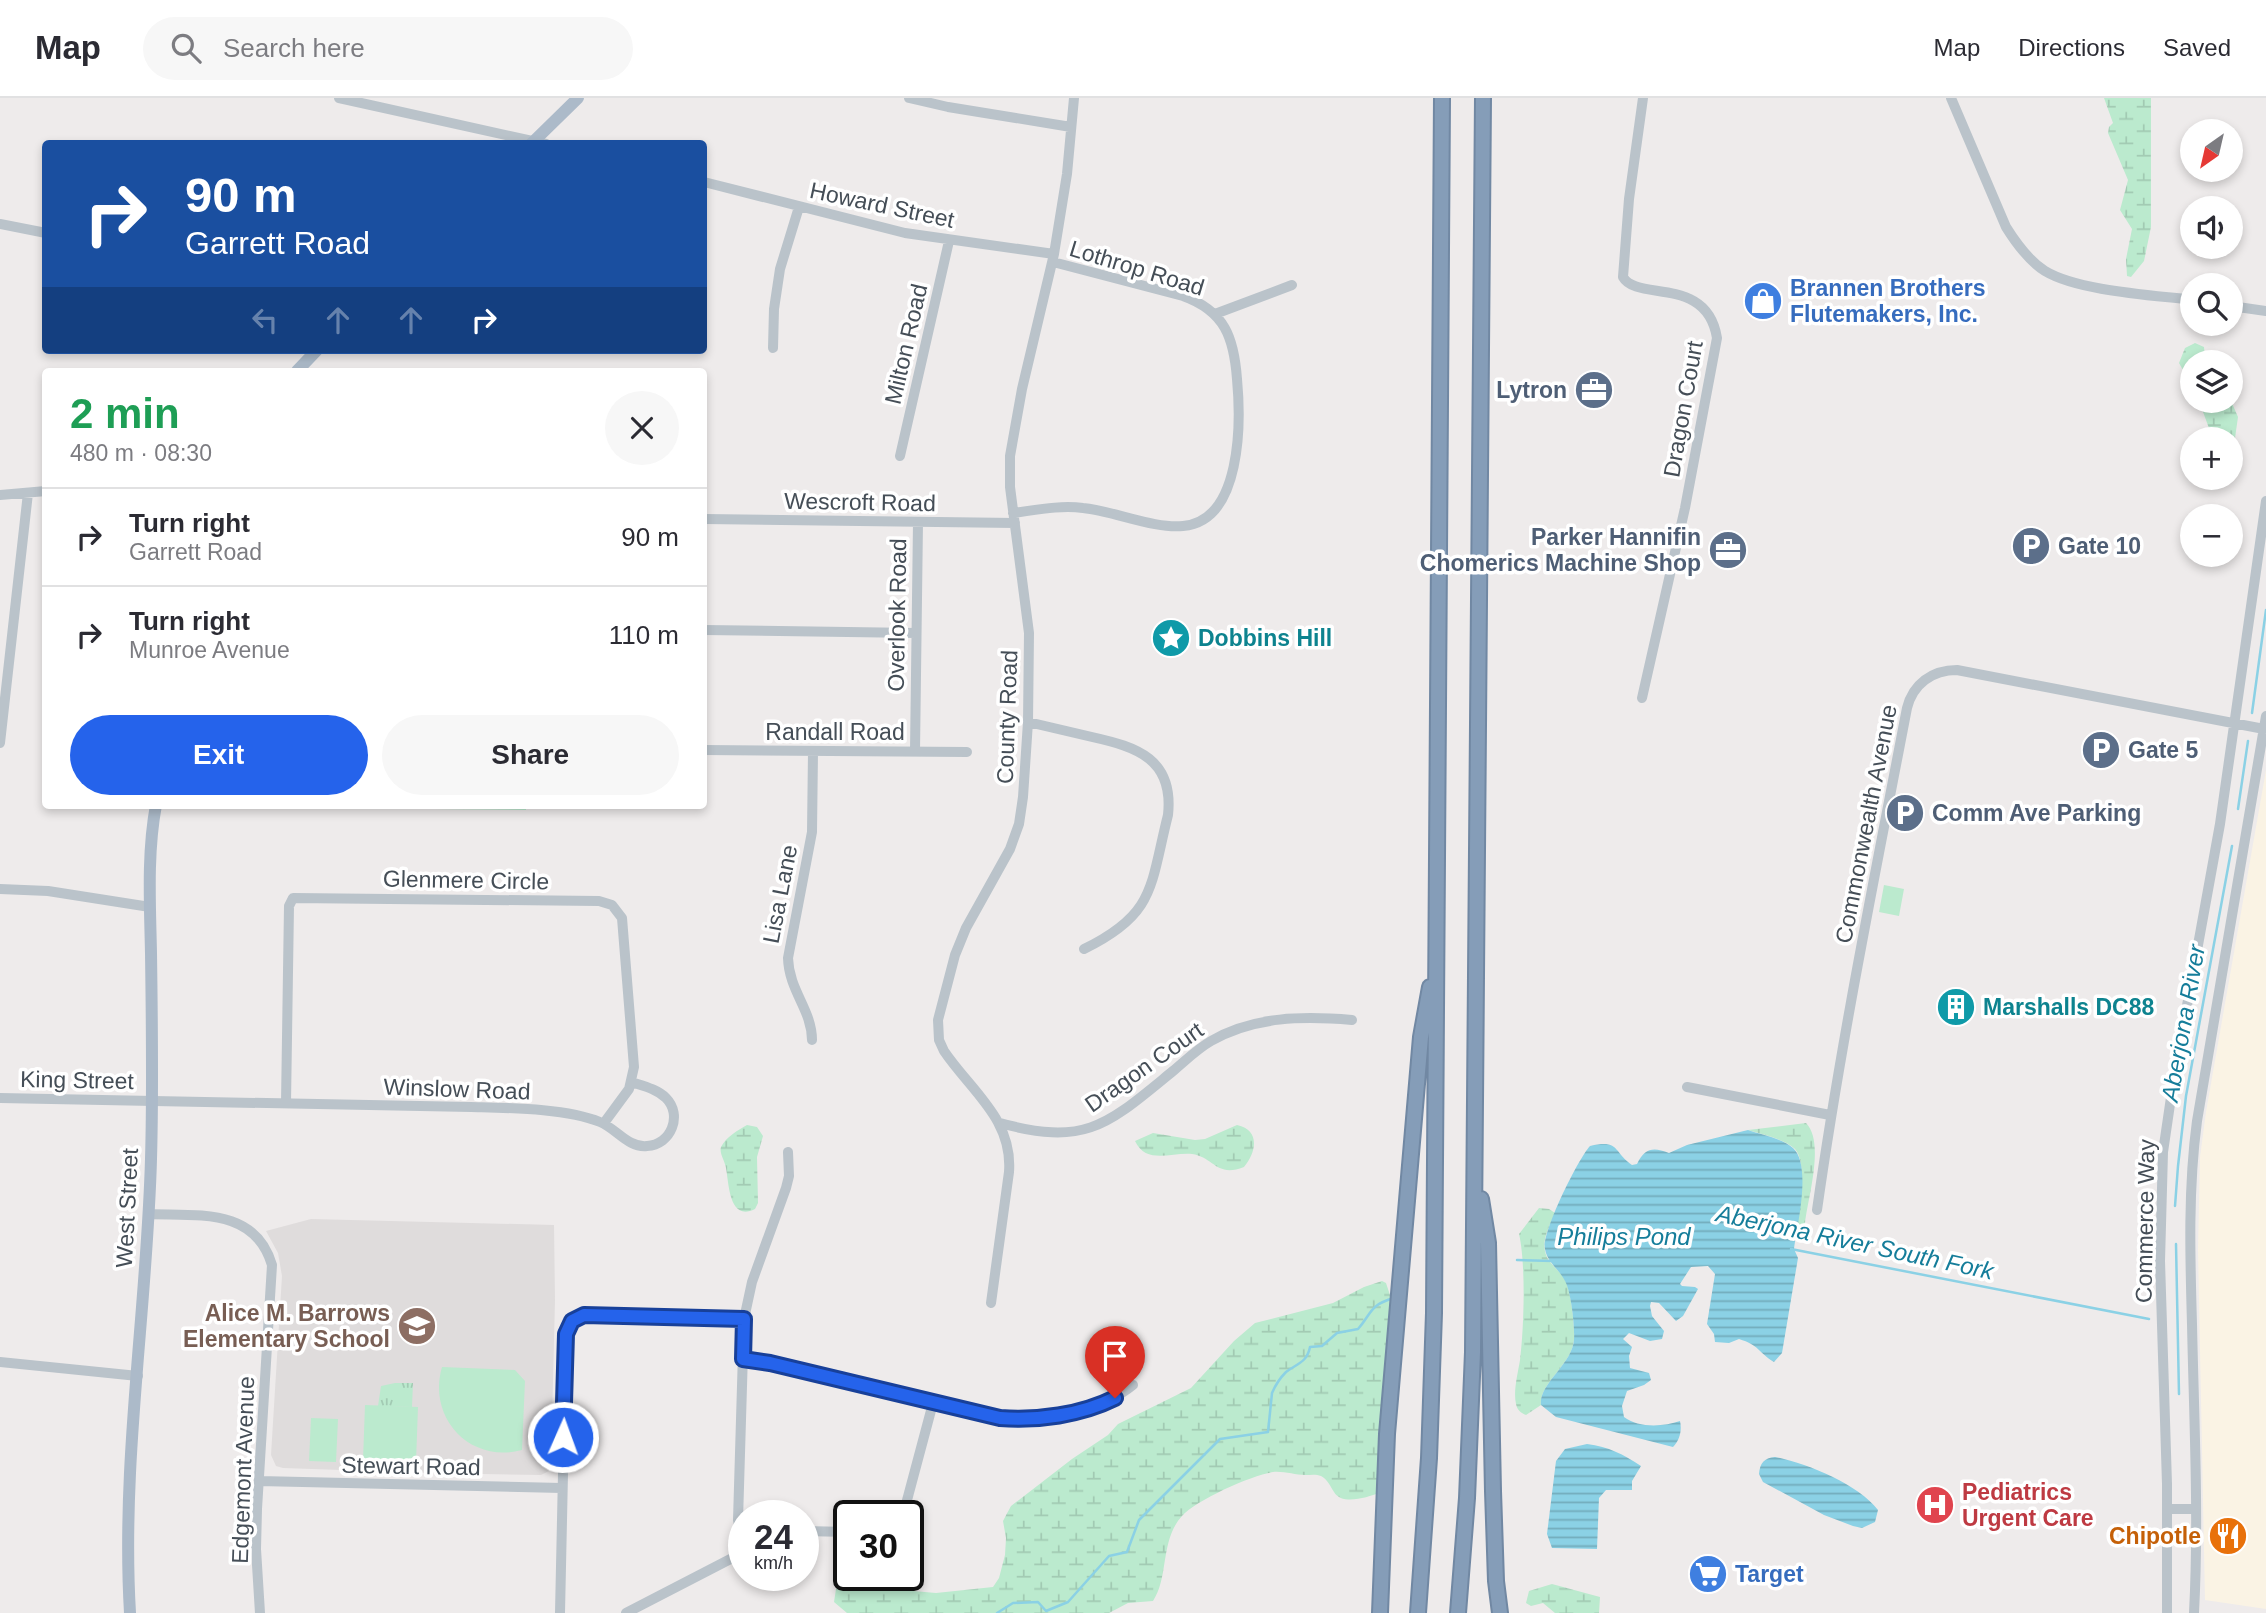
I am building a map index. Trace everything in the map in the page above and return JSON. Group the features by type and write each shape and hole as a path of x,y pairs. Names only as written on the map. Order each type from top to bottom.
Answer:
{"highway":[{"path":"1418,1613 1426,1518 1432,1386 1443,98"},
{"path":"1458,1613 1471,1424 1483,98"},
{"path":"1380,1613 1385,1459 1400,1272 1418,1096 1421,1037 1436,948"},
{"path":"1474,1160 1488,1242 1493,1491 1496,1581 1500,1613"}],"main road":[{"path":"540,140 578,98"},
{"path":"300,368 313,354"},
{"name":"West Street","path":"130,1613 128,1527 149,1214 153,1100 150,907 151,842 155,809"}],"street":[{"path":"339,98 524,140"},
{"path":"909,98 1071,127"},
{"path":"969,110 971,98"},
{"name":"County Road","path":"992,1303 1010,1162 1007,1139 1000,1123 944,1051 939,1040 938,1020 960,942 1015,836 1023,797 1028,722 1028,625 1009,473 1012,442 1027,365 1054,258 1066,183 1074,98"},
{"name":"Dragon Court","path":"1642,698 1685,508 1717,338 1710,319 1692,300 1676,293 1633,287 1623,277 1629,199 1643,98"},
{"path":"1951,98 2006,227 2038,266 2059,278 2081,284 2180,298"},
{"name":"Howard Street","path":"707,183 881,229 1054,258"},
{"path":"773,348 774,309 780,269 799,207"},
{"path":"0,224 42,232"},
{"name":"Milton Road","path":"900,456 949,241"},
{"name":"Lothrop Road","path":"1014,518 1079,507 1170,526 1195,524 1213,512 1225,493 1236,456 1239,414 1237,375 1231,342 1215,314 1183,296 1054,258"},
{"path":"1215,314 1292,285"},
{"path":"2243,308 2266,311"},
{"path":"0,495 42,491"},
{"path":"0,743 28,493"},
{"name":"Commerce Way","path":"2167,1613 2160,1261 2163,1152 2220,824 2266,501"},
{"name":"Wescroft Road","path":"707,519 918,522 1014,518"},
{"name":"Overlook Road","path":"915,751 918,522"},
{"path":"707,630 916,633"},
{"name":"Commonwealth Avenue","path":"1817,1210 1830,1115 1907,708 1912,694 1921,682 1938,673 1957,670 2264,729"},
{"name":"Commerce Way","path":"2194,1613 2195,1509 2190,1250 2194,1143 2266,716"},
{"path":"1028,722 1132,747 1156,765 1166,783 1168,815 1146,900 1123,926 1084,949"},
{"name":"Randall Road","path":"707,750 967,752"},
{"name":"Lisa Lane","path":"812,1040 811,1025 790,979 788,958 812,832 813,752"},
{"path":"0,889 48,891 150,907"},
{"name":"Glenmere Circle","path":"286,1103 289,906 292,900 298,897 599,901 612,905 621,915 634,1056 631,1082 604,1124"},
{"name":"Dragon Court","path":"1000,1123 1051,1133 1091,1129 1126,1108 1220,1036 1286,1018 1352,1020"},
{"name":"Winslow Road","path":"153,1100 489,1108 578,1116 604,1124 632,1144 657,1144 670,1132 674,1114 669,1101 660,1093 631,1082"},
{"path":"1687,1087 1830,1115"},
{"name":"King Street","path":"0,1098 153,1100"},
{"path":"739,1500 744,1319 755,1275 786,1188 789,1176 788,1152"},
{"name":"Edgemont Avenue","path":"149,1214 216,1217 233,1221 253,1233 269,1257 272,1273 256,1549 260,1613"},
{"path":"560,1613 566,1334 572,1321 584,1315 744,1319"},
{"path":"743,1359 770,1363 1000,1418 1034,1419 1105,1403 1133,1385"},
{"path":"0,1362 138,1376"},
{"path":"907,1500 933,1403"},
{"name":"Stewart Road","path":"259,1481 562,1488"},
{"path":"2167,1509 2195,1509"},
{"path":"626,1613 728,1560"}],"shaded area":[{"path":"2266,770 2266,1609 2205,1600 2198,1250 2200,1157 2206,1112"},
{"name":"Alice M. Barrows Elementary School","path":"311,1219 554,1225 555,1300 549,1471 541,1475 429,1473 276,1466 271,1455 282,1276 278,1253 266,1231"}],"green space":[{"path":"2104,98 2151,98 2151,227 2144,261 2131,277 2127,276 2126,259 2132,229 2120,210 2128,180 2108,133 2113,123"},
{"path":"2195,343 2204,347 2204,350 2184,350"},
{"path":"2203,413 2236,413 2238,417 2237,427 2209,427"},
{"path":"430,809 526,809 526,810"},
{"path":"1884,885 1904,889 1899,916 1879,912"},
{"path":"1806,1123 1812,1132 1814,1143 1814,1170 1805,1223 1801,1233 1795,1238 1802,1179 1799,1157 1795,1149 1785,1142 1748,1130"},
{"path":"747,1125 757,1127 763,1136 757,1157 758,1203 755,1209 746,1212 735,1206 732,1199 721,1147 729,1137"},
{"path":"1237,1125 1250,1132 1254,1143 1244,1167 1235,1170 1221,1169 1192,1154 1160,1156 1146,1153 1135,1141 1153,1133 1195,1140 1205,1139"},
{"path":"1539,1208 1555,1213 1544,1247 1548,1259 1567,1285 1574,1339 1568,1357 1545,1389 1541,1405 1526,1415 1518,1410 1515,1399 1523,1314 1523,1262 1519,1234"},
{"path":"1382,1281 1386,1283 1391,1298 1393,1321 1379,1493 1343,1499 1321,1476 1277,1472 1264,1474 1225,1489 1189,1510 1175,1526 1153,1601 1128,1603 1109,1613 847,1613 834,1602 836,1591 936,1593 993,1587 999,1578 1005,1555 1003,1521 1011,1506 1108,1435 1118,1424 1191,1388 1234,1341 1255,1323 1333,1303"},
{"path":"442,1367 515,1370 525,1381 522,1450 503,1453 485,1450 457,1433 447,1419 441,1403 439,1386"},
{"path":"413,1383 412,1407 378,1406 381,1386"},
{"path":"365,1405 418,1407 416,1462 363,1460"},
{"path":"311,1418 338,1419 336,1462 309,1461"},
{"path":"1552,1584 1600,1597 1599,1613 1555,1613 1543,1603 1531,1606 1526,1603 1529,1591"}],"water":[{"name":"Philips Pond","path":"1748,1130 1778,1139 1793,1148 1799,1156 1802,1168 1802,1196 1794,1249 1798,1258 1782,1353 1774,1362 1746,1341 1739,1339 1729,1343 1715,1342 1714,1334 1707,1324 1715,1274 1708,1266 1691,1267 1680,1284 1698,1289 1683,1316 1676,1321 1659,1303 1651,1302 1652,1316 1664,1331 1662,1339 1650,1341 1629,1333 1623,1339 1632,1347 1629,1356 1630,1368 1649,1373 1651,1380 1627,1391 1622,1406 1624,1417 1636,1423 1651,1425 1680,1421 1680,1435 1673,1447 1556,1417 1541,1405 1542,1397 1568,1357 1574,1339 1574,1326 1567,1286 1548,1258 1545,1241 1569,1180 1584,1154 1590,1146 1607,1144 1632,1165 1637,1164 1650,1150 1669,1153 1687,1145"},
{"path":"1587,1444 1615,1452 1641,1466 1632,1481 1632,1490 1606,1490 1599,1498 1597,1549 1552,1548 1547,1534 1556,1461 1565,1449"},
{"path":"1775,1457 1801,1464 1845,1483 1878,1510 1875,1522 1862,1528 1853,1526 1824,1515 1763,1482 1759,1474 1762,1464"}],"waterway":[{"name":"Aberjona River","path":"2252,713 2266,610"},
{"name":"Aberjona River","path":"2238,809 2248,741"},
{"name":"Aberjona River","path":"2175,1206 2186,1096 2232,846"},
{"name":"Aberjona River South Fork","path":"2176,1244 2179,1394"},
{"name":"Aberjona River South Fork","path":"1791,1249 2149,1319"},
{"name":"Aberjona River South Fork","path":"1517,1260 1553,1261"},
{"name":"Aberjona River South Fork","path":"997,1613 1013,1603 1038,1602 1046,1611 1068,1602 1109,1556 1127,1552 1139,1520 1220,1439 1268,1432 1273,1390 1286,1372 1304,1360 1310,1347 1322,1346 1337,1333 1358,1329 1375,1307 1394,1298"}],"place":[{"name":"Brannen Brothers Flutemakers, Inc.","path":"1763,301"},
{"name":"Lytron","path":"1594,390"},
{"name":"Gate 10","path":"2031,546"},
{"name":"Parker Hannifin Chomerics Machine Shop","path":"1728,550"},
{"name":"Dobbins Hill","path":"1171,638"},
{"name":"Gate 5","path":"2101,750"},
{"name":"Comm Ave Parking","path":"1905,813"},
{"name":"Marshalls DC88","path":"1956,1007"},
{"name":"Alice M. Barrows Elementary School","path":"417,1326"},
{"name":"Pediatrics Urgent Care","path":"1935,1505"},
{"name":"Chipotle","path":"2228,1536"},
{"name":"Target","path":"1708,1574"}],"route":[{"path":"563,1437 566,1334 572,1321 584,1315 744,1319 743,1359 770,1363 1000,1418 1045,1417 1095,1406 1115,1398"}]}
